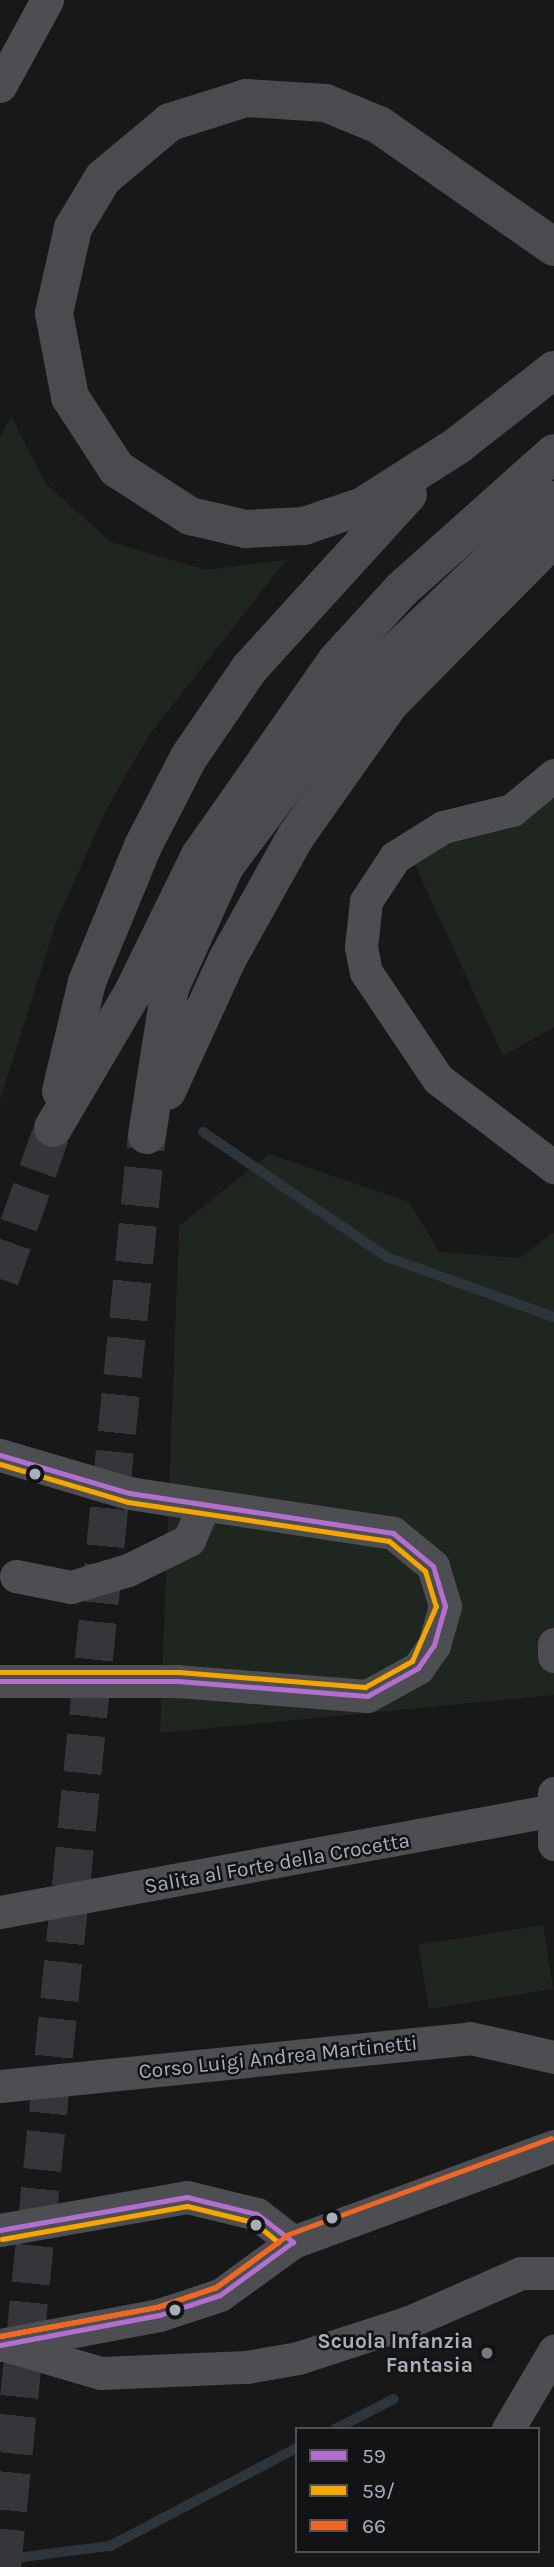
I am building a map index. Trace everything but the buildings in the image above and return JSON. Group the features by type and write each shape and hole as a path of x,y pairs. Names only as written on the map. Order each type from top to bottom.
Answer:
{"highway":[{"path":"554,247 379,125 300,98 246,98 194,111 145,138 103,178 73,228 54,313 61,370 83,423 124,475 190,516 246,529 304,526 363,506 457,446 554,369"},
{"path":"457,446 314,592 249,669 189,757 143,846 87,982 53,1128 132,995 199,857 336,661 468,529 554,453"},
{"path":"554,500 359,687 225,866 170,988 148,1135 228,958 296,836 390,703 554,538"}],"street":[{"path":"0,86 47,0"},
{"path":"554,775 512,810 443,828 395,857 366,901 361,947 366,972 438,1079 554,1167"},
{"path":"0,1455 203,1507 404,1538 433,1566 444,1592 442,1618 426,1658 395,1686 356,1698 178,1681 0,1681"},
{"path":"16,1576 71,1587 128,1570 189,1540 203,1507"},
{"path":"554,1644 554,1656"},
{"path":"553,1805 554,1844"},
{"name":"Salita al Forte della Crocetta","path":"0,1912 553,1805"},
{"name":"Corso Luigi Andrea Martinetti","path":"0,2085 471,2038 554,2057"},
{"path":"1,2345 159,2315 220,2295 293,2242 554,2146"},
{"path":"0,2230 187,2197 257,2214 293,2242"},
{"path":"1,2345 101,2373 247,2367 299,2358 409,2322 521,2273 554,2249"},
{"path":"521,2273 554,2273"},
{"path":"509,2427 554,2351"}],"shaded area":[{"path":"11,416 45,483 111,542 206,570 286,560 150,734 107,808 57,920 0,1100 0,438"},
{"path":"554,774 554,1027 503,1056 413,861"},
{"path":"269,1154 409,1202 439,1252 519,1258 554,1232 554,1695 160,1733 179,1226"},
{"path":"543,1925 553,1989 429,2009 419,1945"}],"waterway":[{"path":"203,1132 387,1257 554,1317"},
{"path":"339,2427 394,2399"},
{"path":"0,2560 110,2546 295,2449"}],"tunnel":[{"path":"0,1279 53,1128"},
{"path":"2,2567 147,1135"}],"transit line":[{"name":"59","path":"0,1455 129,1493 393,1533 433,1566 445,1606 434,1645 418,1668 367,1696 178,1681 0,1681"},
{"name":"59/","path":"0,1464 128,1502 389,1541 425,1571 436,1606 412,1661 365,1687 179,1672 0,1672"},
{"name":"66","path":"0,2336 157,2307 216,2287 289,2234 551,2138"},
{"name":"59","path":"0,2230 187,2197 257,2214 293,2242"},
{"name":"59/","path":"0,2336 157,2307 216,2287 278,2242 253,2222 187,2206 2,2239"},
{"name":"59","path":"0,2345 159,2315 220,2295 293,2242"}],"place":[{"name":"Scuola Infanzia Fantasia","path":"487,2353"}]}
